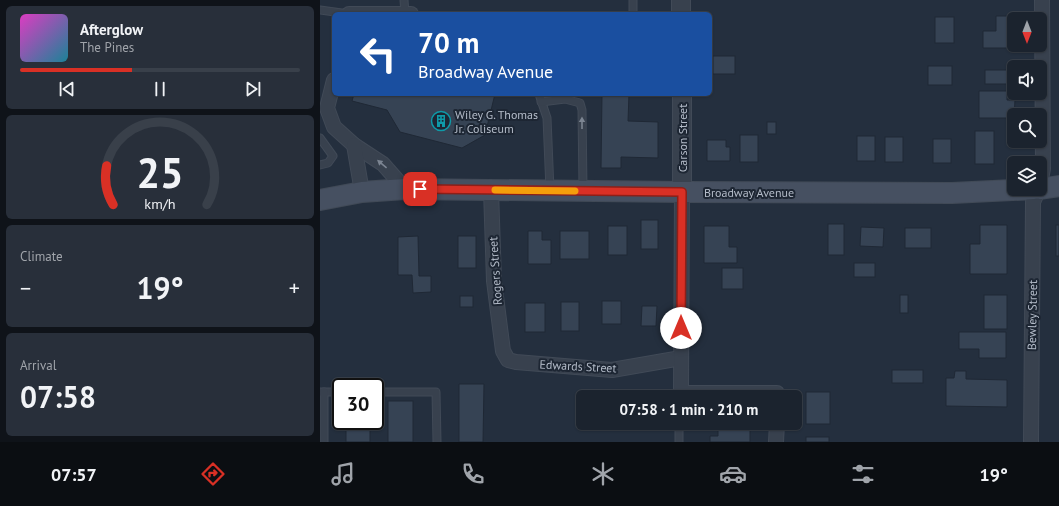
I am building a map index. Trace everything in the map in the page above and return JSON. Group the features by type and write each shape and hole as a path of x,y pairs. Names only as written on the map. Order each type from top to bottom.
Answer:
{"main road":[{"path":"1047,188 1059,186"},
{"name":"Broadway Avenue","path":"320,200 362,192 405,189 952,193 1007,190"}],"street":[{"path":"681,0 681,12"},
{"path":"1042,0 1043,156"},
{"path":"332,86 324,108 334,126 354,145 384,164 405,189"},
{"name":"Carson Street","path":"681,390 682,96"},
{"path":"354,145 362,192"},
{"name":"Rogers Street","path":"491,190 494,281 503,351"},
{"name":"Bewley Street","path":"1031,442 1033,202 1036,196"},
{"name":"Edwards Street","path":"503,351 508,360 516,362 612,370 681,358"},
{"path":"776,442 777,430"}],"lane":[{"path":"404,0 405,12"},
{"path":"633,0 633,12"},
{"path":"320,10 334,12"},
{"path":"540,96 547,118 550,191"},
{"path":"541,102 565,99 580,103 582,110 583,191"},
{"path":"320,138 333,156 328,163 320,165"},
{"path":"322,392 324,442"},
{"path":"384,392 436,392 437,442"},
{"path":"679,430 679,442"}],"building":[{"path":"996,16 1007,16 1007,48 983,48 983,31 996,31"},
{"path":"935,17 954,17 954,43 935,43"},
{"path":"713,56 735,56 735,74 713,74"},
{"path":"928,66 952,66 952,85 928,85"},
{"path":"985,70 1007,70 1007,84 985,84"},
{"path":"979,91 1007,91 1007,100 1015,100 1015,108 1007,108 1007,118 979,118"},
{"name":"Wiley G. Thomas Jr. Coliseum","path":"353,96 495,96 485,135 462,148 400,132 387,110 352,101"},
{"path":"602,96 629,96 628,121 658,122 658,158 621,157 621,168 601,168"},
{"path":"767,122 776,122 776,134 767,134"},
{"path":"975,131 994,131 994,164 975,164"},
{"path":"740,135 758,135 758,162 740,162"},
{"path":"857,136 875,136 875,161 857,161"},
{"path":"885,137 903,137 903,162 885,162"},
{"path":"933,139 951,139 951,163 933,163"},
{"path":"707,140 726,140 726,147 730,147 730,161 707,161"},
{"path":"641,220 658,220 658,249 641,249"},
{"path":"828,224 844,224 844,255 828,255"},
{"path":"980,225 1007,225 1007,274 970,274 970,244 980,244"},
{"path":"1056,225 1059,225 1059,256 1056,256"},
{"path":"608,226 627,226 627,255 608,255"},
{"path":"704,226 729,226 729,247 737,247 737,263 704,263"},
{"path":"861,227 884,228 883,247 860,246"},
{"path":"905,228 931,228 931,248 905,248"},
{"path":"528,231 542,231 542,240 551,240 551,264 528,264"},
{"path":"560,231 589,231 589,259 560,259"},
{"path":"418,236 419,276 431,276 431,292 413,293 412,275 398,275 398,237"},
{"path":"458,236 476,236 476,268 458,268"},
{"path":"854,263 875,263 875,277 854,277"},
{"path":"722,268 743,268 743,289 722,289"},
{"path":"900,295 908,295 908,313 900,313"},
{"path":"984,295 1007,295 1007,329 984,329"},
{"path":"460,296 473,296 473,307 460,307"},
{"path":"602,301 621,301 621,324 602,324"},
{"path":"561,302 579,302 579,331 561,331"},
{"path":"525,303 545,303 545,332 525,332"},
{"path":"642,306 657,306 656,326 641,326"},
{"path":"959,332 1006,332 1006,358 979,358 979,349 959,349"},
{"path":"892,370 923,370 923,383 892,383"},
{"path":"955,371 966,371 966,379 1007,380 1007,407 946,406 946,378 954,378"},
{"path":"459,384 484,384 483,442 459,442"},
{"path":"806,392 830,392 830,424 806,424"},
{"path":"388,401 413,401 413,442 388,442"},
{"path":"346,430 370,430 370,442 346,442"},
{"path":"718,430 750,430 750,442 710,442 710,436 718,436"},
{"path":"806,437 829,437 829,442 806,442"}],"slow traffic":[{"path":"495,190 575,191"}],"place":[{"name":"Wiley G. Thomas Jr. Coliseum","path":"441,121"}],"route":[{"path":"420,189 682,192 681,328"}]}
